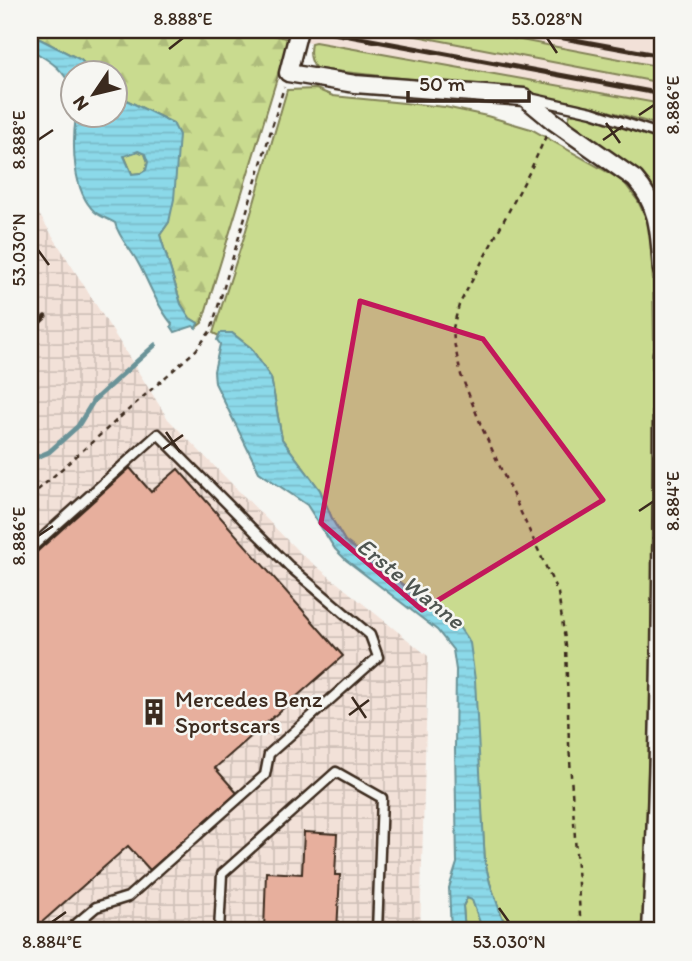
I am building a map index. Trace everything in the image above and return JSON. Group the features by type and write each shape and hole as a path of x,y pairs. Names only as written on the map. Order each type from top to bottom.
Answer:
{"street":[{"path":"299,30 288,74 355,84 524,97 643,188 658,220 662,270"},
{"path":"651,931 662,560 662,353"}],"lane":[{"path":"524,97 592,112 662,135"},
{"path":"30,549 158,434 289,566 370,635 378,657 269,754 265,775 128,897 96,907 68,931"},
{"path":"219,931 222,874 336,772 382,798 377,931"}],"path":[{"path":"30,498 196,350 211,330 288,74"},
{"path":"553,121 530,171 459,305 453,328 456,356 468,393 558,593 566,646 569,744 581,931"}],"highlighted area":[{"path":"360,301 483,339 603,500 422,610 321,523"}],"shaded area":[{"path":"306,30 385,30 662,83 662,104 311,43 304,41"},
{"path":"469,30 627,30 662,37 662,67"},
{"path":"30,200 168,419 300,553 428,656 420,931 30,931"}],"green space":[{"path":"30,30 254,30 289,39 202,323 198,326 181,304 160,235 169,222 173,123 130,102 130,60 81,60 30,34"},
{"path":"385,30 469,30 662,67 662,83"},
{"path":"311,43 662,104 662,126 590,106 504,89 316,69 310,54"},
{"path":"316,89 333,96 445,107 531,129 623,181 638,201 650,227 655,415 643,931 507,931 485,862 481,799 459,627 345,541 320,490 282,439 271,378 251,348 232,333 220,333 219,336 213,333 287,90"},
{"path":"576,112 662,138 662,224 658,205 566,125 570,115"},
{"path":"138,151 145,154 148,162 146,170 132,174 124,155"},
{"path":"467,898 472,899 483,931 465,931 463,906"}],"water":[{"path":"30,34 81,60 60,60 60,70 30,49"},
{"path":"130,102 173,123 179,135 174,199 169,222 160,235 181,304 190,318 198,323 196,328 193,326 175,332 115,223 95,212 87,203 75,167 75,130 130,130","holes":["138,151 145,154 148,162 146,170 132,174 124,156"]},
{"path":"220,333 232,333 251,348 271,378 282,439 320,490 345,541 459,627 470,643 475,680 485,862 507,931 483,931 472,900 467,898 463,906 465,931 451,931 449,888 457,863 456,670 453,650 437,630 346,560 335,549 307,505 259,472 215,383 214,371 220,344 217,340"}],"building":[{"name":"Mercedes Benz Sportscars","path":"130,468 151,492 178,469 343,656 215,768 237,793 150,870 128,846 30,931 30,558"},
{"path":"304,832 337,834 335,875 340,875 337,931 264,931 266,872 302,874"}],"waterway":[{"path":"30,460 49,452 78,426 94,400 155,345"}],"railway":[{"path":"317,30 662,94"},
{"path":"520,30 662,56"},
{"path":"30,315 37,308"},
{"path":"30,331 45,317"}],"place":[{"name":"Mercedes Benz Sportscars","path":"154,712"}],"water label":[{"name":"Erste Wanne","path":"411,583"}]}
